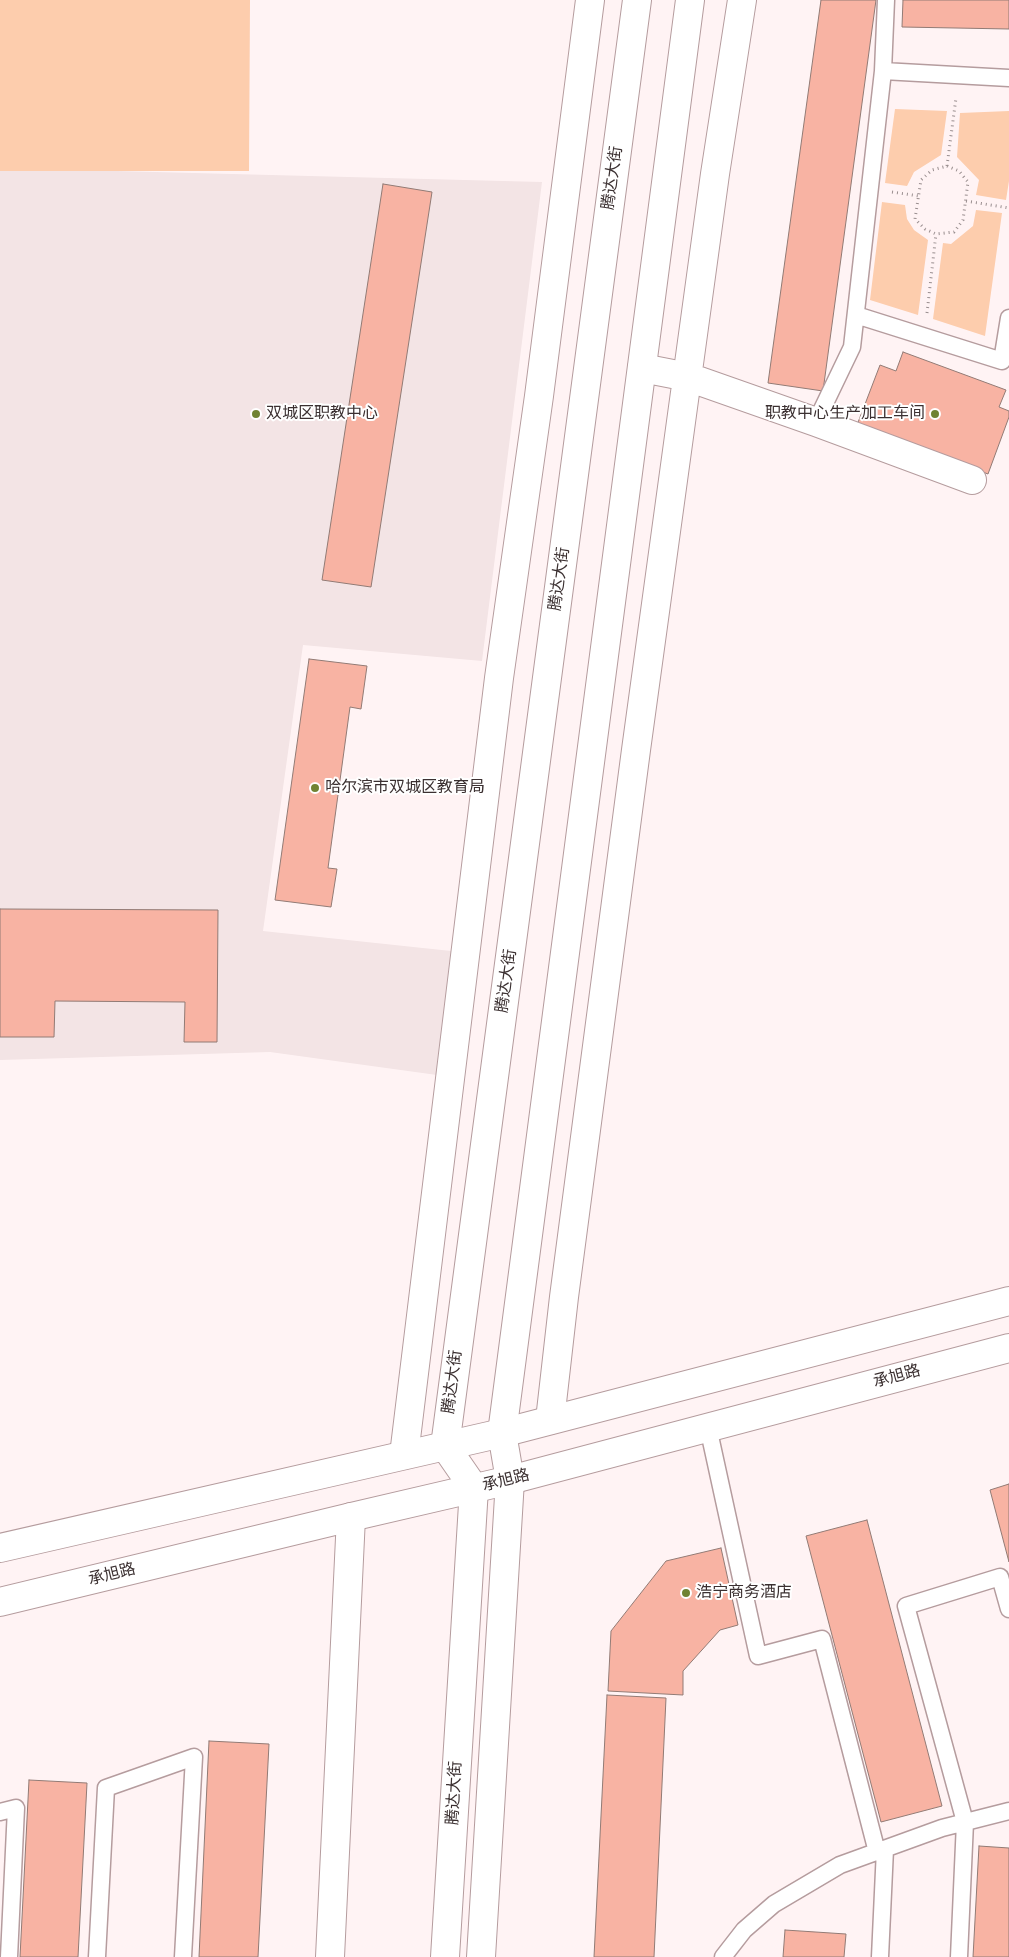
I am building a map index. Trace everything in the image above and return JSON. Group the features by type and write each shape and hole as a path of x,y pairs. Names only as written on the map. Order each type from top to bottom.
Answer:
{"main road":[{"path":"404,1455 497,698 539,396 590,0"},
{"name":"腾达大街","path":"445,1446 637,0"},
{"path":"481,1957 510,1480 502,1433 690,0"},
{"path":"550,1420 564,1297 632,779 715,174 742,0"},
{"path":"642,368 688,377 972,480"},
{"path":"0,1548 502,1433 1009,1301"},
{"name":"承旭路","path":"0,1602 510,1480 1009,1348"},
{"path":"445,1446 474,1488"},
{"name":"腾达大街","path":"445,1957 474,1488"},
{"path":"330,1957 351,1517"}],"lane":[{"path":"816,422 852,347 883,71 886,0"},
{"path":"883,71 1009,78"},
{"path":"856,314 1002,361 1009,318"},
{"path":"708,1428 758,1656 822,1639 881,1850 880,1957"},
{"path":"959,1957 965,1822 906,1606 1000,1577 1009,1609"},
{"path":"97,1957 106,1788 194,1757 182,1957"},
{"path":"0,1812 16,1808 9,1957"},
{"path":"722,1957 744,1930 774,1904 840,1866 942,1828 1009,1811"}],"path":[{"path":"947,166 959,75"},
{"path":"947,166 958,171 968,182 963,220 954,232 936,234 925,229 915,219 921,180 932,170 947,166"},
{"path":"966,201 1009,208"},
{"path":"924,336 936,234"}],"shaded area":[{"path":"0,0 250,0 249,171 0,171"},
{"path":"895,109 947,111 941,155 914,172 907,186 885,183"},
{"path":"1009,111 1009,181 1006,200 976,195 979,180 957,157 960,113"},
{"name":"双城区职教中心","path":"0,168 542,182 482,661 303,645 263,931 451,951 437,1075 270,1052 0,1060"},
{"path":"882,202 905,205 907,219 914,230 928,240 918,315 870,300"},
{"path":"976,210 1002,213 985,336 933,319 943,243 951,244 973,226"}],"building":[{"path":"821,0 876,0 823,391 768,383"},
{"path":"903,0 1009,0 1009,29 902,27"},
{"path":"383,184 432,192 371,587 322,580"},
{"name":"职教中心生产加工车间","path":"903,352 1006,390 999,407 1009,411 1009,417 988,474 857,425 880,365 896,371"},
{"name":"哈尔滨市双城区教育局","path":"309,659 367,666 361,709 350,707 328,868 337,869 331,907 275,900"},
{"path":"0,909 218,910 217,1042 184,1042 185,1002 55,1001 54,1037 0,1037"},
{"path":"1009,1484 1009,1562 990,1490"},
{"path":"867,1520 942,1806 881,1822 806,1536"},
{"name":"浩宁商务酒店","path":"721,1548 738,1625 720,1630 683,1671 683,1695 608,1691 611,1631 666,1561"},
{"path":"607,1695 666,1698 654,1957 594,1957"},
{"path":"209,1741 269,1744 258,1957 199,1957"},
{"path":"29,1780 87,1783 78,1957 20,1957"},
{"path":"979,1846 1009,1848 1009,1957 973,1957"},
{"path":"785,1930 846,1934 844,1957 783,1957"}],"place":[{"name":"双城区职教中心","path":"256,414"},
{"name":"职教中心生产加工车间","path":"935,414"},
{"name":"哈尔滨市双城区教育局","path":"315,788"},
{"name":"浩宁商务酒店","path":"686,1593"}]}
